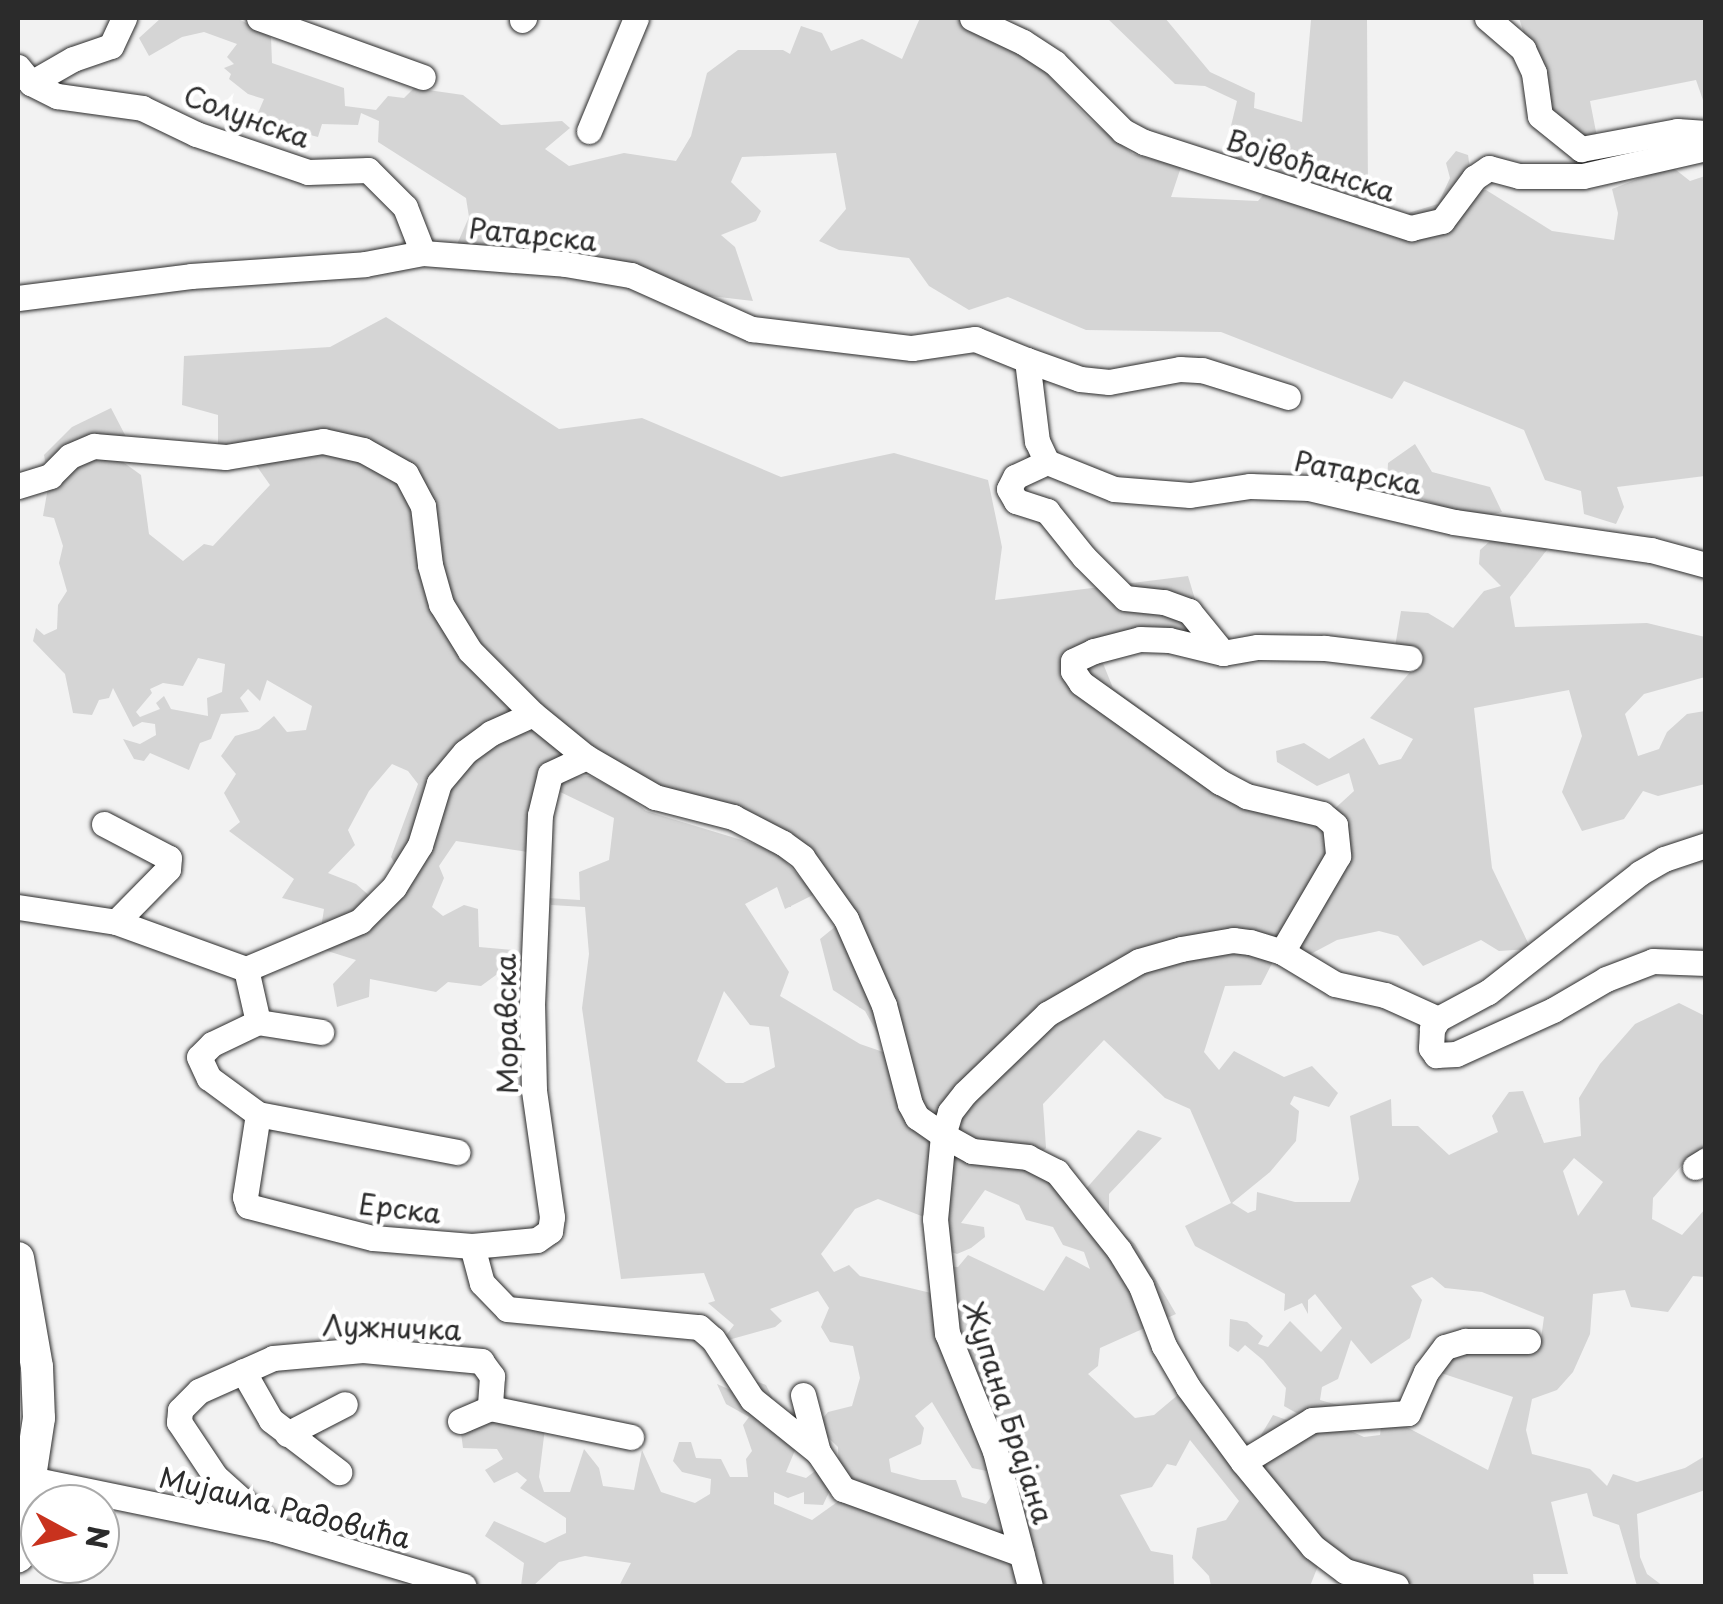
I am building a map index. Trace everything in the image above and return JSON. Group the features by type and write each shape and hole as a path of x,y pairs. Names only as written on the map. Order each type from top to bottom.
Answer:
{"main road":[{"path":"18,1258 38,1385 39,1429 18,1556"}],"street":[{"path":"24,75 111,46 124,18"},
{"path":"259,18 423,77"},
{"path":"589,131 636,18"},
{"name":"Војвођанска","path":"972,18 1023,42 1055,64 1123,131 1144,142 1412,228 1442,221 1474,178 1488,168 1519,176 1583,176 1706,148"},
{"path":"1487,18 1523,49 1534,74 1540,116 1581,149 1676,131 1706,133"},
{"name":"Солунска","path":"24,75 57,96 142,108 196,134 308,172 368,170 405,206 424,254"},
{"name":"Ратарска","path":"18,298 191,276 365,264 424,254 565,264 630,276 752,329 912,348 974,339 1080,378 1109,382 1180,369 1202,370 1288,397"},
{"path":"1027,360 1037,441 1047,462 1015,478 1009,489 1016,501 1048,511 1125,598 1164,602 1189,611 1222,653"},
{"path":"18,486 50,476 70,456 94,446 226,457 323,441 362,450 406,474 423,506 441,604 470,651 533,714 586,757 655,797 733,817 802,858 846,919 884,1005 910,1104 918,1117 972,1151 1028,1157 1057,1172 1119,1250 1188,1387 1242,1462 1313,1546 1344,1571 1365,1583 1396,1586"},
{"name":"Ратарска","path":"1047,462 1114,489 1190,494 1250,486 1309,488 1454,522 1650,550 1706,565"},
{"path":"1282,952 1338,856 1335,825 1322,814 1273,804 1220,782 1081,683 1073,671 1073,662 1140,639 1156,638 1222,653 1257,647 1325,648 1409,658"},
{"path":"18,907 116,922 246,969 360,921 394,887 420,845 439,782 478,742 533,714"},
{"name":"Моравска","path":"472,1246 537,1240 550,1231 533,1073 540,815 550,774 586,757"},
{"path":"104,824 168,858 168,869 116,922"},
{"path":"1706,845 1664,858 1640,873 1474,1002 1438,1019 1432,1029 1431,1048 1446,1056 1524,1025 1606,979 1653,960 1706,963"},
{"path":"943,1135 950,1112 1018,1039 1076,994 1139,961 1181,948 1233,940 1282,952 1335,984 1386,995 1438,1019"},
{"path":"246,969 258,1022"},
{"path":"321,1032 258,1022 212,1044 199,1058 209,1078 258,1114 457,1152"},
{"name":"Ерска","path":"258,1114 245,1197 254,1210 373,1238 472,1246 482,1284 507,1310 699,1327 713,1339 752,1399 818,1452"},
{"name":"Жупана Брајана","path":"943,1135 935,1219 947,1333 995,1451 1030,1586"},
{"path":"1242,1462 1312,1420 1408,1413 1426,1372 1445,1347 1465,1341 1528,1341"},
{"name":"Лужничка","path":"274,1529 214,1476 179,1422 180,1410 199,1391 273,1358 334,1351 481,1361 492,1376 490,1408"},
{"path":"243,1371 271,1420 338,1472"},
{"path":"802,1394 818,1452 843,1489 1022,1554"},
{"path":"287,1434 345,1404"},
{"path":"460,1421 490,1408 630,1437"},
{"name":"Мијаила Радовића","path":"31,1479 274,1529 464,1586"}],"shaded area":[{"path":"161,18 237,18 271,37 272,63 344,88 345,106 376,110 388,96 404,98 414,88 463,95 501,125 562,121 570,128 545,149 569,166 624,153 676,161 691,136 707,73 738,50 783,50 790,54 801,26 822,33 831,51 862,39 902,59 920,18 955,18 984,27 1025,50 1088,118 1133,154 1181,167 1171,197 1258,201 1265,193 1361,197 1222,163 1237,101 1205,86 1175,84 1107,18 1165,18 1210,72 1255,93 1254,108 1302,122 1311,20 1305,18 1367,18 1368,197 1382,198 1398,216 1438,204 1450,178 1446,163 1456,151 1468,155 1470,169 1457,191 1486,190 1552,231 1614,240 1618,213 1612,189 1671,166 1690,181 1705,176 1705,476 1617,487 1624,507 1616,524 1584,514 1581,491 1545,480 1524,430 1404,381 1392,399 1221,332 1086,330 1008,297 969,310 929,286 909,258 839,250 819,241 846,209 836,153 742,157 731,182 761,211 756,221 721,235 735,247 753,301 676,292 455,249 469,217 466,198 378,142 379,121 361,113 358,125 322,124 318,137 299,132 296,140 286,137 284,125 258,113 264,99 248,94 229,79 231,74 224,68 234,64 227,57 237,44 204,32 182,37 149,56 139,38"},
{"path":"1519,18 1705,18 1705,106 1696,80 1590,101 1598,142 1570,136 1547,107"},
{"path":"386,317 559,429 642,418 781,477 894,453 988,480 1002,547 995,600 1188,576 1207,639 1098,651 1113,688 1212,760 1245,799 1330,813 1354,791 1349,773 1317,786 1277,762 1276,751 1304,743 1329,759 1364,738 1379,765 1401,759 1413,739 1370,718 1412,670 1395,647 1401,611 1428,613 1453,628 1484,591 1501,586 1479,564 1480,550 1500,532 1550,546 1510,597 1515,627 1647,623 1705,637 1705,677 1644,694 1625,714 1638,756 1659,749 1667,732 1687,714 1705,711 1705,784 1658,796 1643,791 1624,819 1582,831 1562,792 1582,736 1569,690 1474,708 1492,868 1531,949 1499,951 1481,940 1423,966 1398,936 1379,931 1337,940 1307,956 1282,944 1261,985 1225,986 1204,1052 1219,1070 1234,1051 1284,1077 1312,1066 1338,1093 1329,1107 1294,1096 1290,1104 1299,1111 1296,1141 1270,1172 1232,1203 1248,1213 1256,1210 1257,1192 1295,1202 1350,1202 1359,1179 1350,1116 1391,1099 1392,1126 1418,1126 1449,1155 1498,1132 1492,1116 1509,1092 1523,1091 1544,1143 1581,1136 1579,1098 1600,1064 1635,1024 1679,1003 1705,1016 1705,1150 1682,1165 1653,1198 1652,1219 1682,1235 1705,1209 1705,1277 1693,1276 1668,1312 1631,1307 1625,1290 1593,1294 1590,1334 1573,1372 1557,1390 1532,1399 1526,1430 1532,1454 1590,1469 1607,1486 1613,1474 1637,1482 1685,1468 1705,1456 1705,1490 1637,1514 1640,1557 1647,1574 1663,1586 1637,1586 1619,1525 1593,1516 1587,1493 1551,1502 1568,1574 1533,1574 1534,1586 1387,1586 1356,1576 1257,1472 1276,1455 1261,1435 1273,1415 1298,1424 1342,1427 1364,1437 1380,1435 1381,1426 1397,1422 1488,1470 1513,1397 1432,1370 1451,1351 1484,1345 1540,1346 1544,1317 1482,1292 1445,1288 1432,1277 1411,1286 1422,1300 1410,1338 1371,1364 1351,1340 1338,1379 1322,1387 1320,1400 1345,1407 1307,1419 1284,1406 1286,1388 1263,1360 1245,1345 1238,1352 1229,1346 1230,1319 1247,1322 1263,1336 1258,1344 1268,1347 1290,1321 1321,1352 1342,1328 1315,1294 1308,1300 1308,1314 1302,1303 1284,1311 1285,1294 1195,1246 1185,1226 1231,1203 1190,1109 1165,1098 1104,1040 1043,1104 1046,1148 1032,1161 1084,1191 1138,1130 1162,1138 1109,1194 1109,1221 1135,1244 1176,1314 1100,1348 1098,1366 1088,1374 1135,1418 1154,1415 1179,1394 1318,1566 1310,1586 1211,1586 1209,1576 1192,1558 1197,1528 1226,1520 1239,1501 1190,1440 1176,1466 1167,1464 1152,1487 1120,1495 1151,1551 1173,1555 1174,1586 619,1586 631,1563 585,1556 559,1562 533,1586 521,1586 524,1563 485,1536 494,1521 545,1543 566,1533 566,1518 520,1488 527,1480 517,1472 494,1483 485,1470 503,1459 497,1449 463,1448 461,1433 492,1421 545,1428 539,1477 544,1492 570,1492 584,1449 599,1468 603,1486 634,1490 642,1450 661,1492 695,1503 710,1494 711,1479 682,1472 673,1461 679,1442 691,1442 696,1458 721,1459 730,1477 748,1477 746,1459 752,1451 743,1425 749,1417 726,1404 717,1384 740,1394 745,1377 766,1385 777,1407 803,1431 786,1472 806,1478 819,1468 831,1488 823,1505 804,1504 804,1492 788,1498 774,1492 774,1504 812,1520 840,1500 838,1447 816,1426 828,1412 852,1406 860,1378 853,1346 830,1342 821,1327 829,1308 818,1291 770,1309 782,1321 775,1327 721,1342 734,1325 708,1303 715,1301 704,1273 621,1279 582,1008 589,954 585,907 551,905 548,898 580,900 579,872 609,860 614,818 552,788 570,777 590,776 631,798 646,811 775,850 815,894 785,909 777,887 745,904 789,972 780,996 860,1044 889,1054 865,1011 833,990 820,939 841,922 795,840 593,761 539,782 528,852 456,841 439,866 444,878 432,907 443,916 464,905 478,909 479,947 513,950 519,958 481,986 448,982 436,992 370,979 369,997 337,1007 333,984 356,960 318,948 324,909 282,898 294,879 229,831 240,822 224,793 236,774 221,756 235,736 259,729 274,716 287,732 306,730 312,706 267,680 260,701 248,689 240,698 249,712 221,714 211,739 200,743 189,770 150,753 144,761 134,759 123,739 140,744 156,735 155,724 142,722 133,727 113,688 109,698 99,700 92,715 73,713 65,674 33,641 36,628 44,635 57,629 58,605 67,591 59,563 63,546 54,518 43,516 49,482 44,455 72,427 111,408 136,456 123,462 141,475 149,534 183,561 204,544 213,546 270,485 242,445 218,448 218,415 182,405 184,356 330,347","holes":["198,658 225,664 222,692 207,698 208,716 171,709 164,696 156,703 160,709 140,717 136,712 152,693 150,689 163,683 183,686","392,764 408,771 418,784 391,857 398,869 372,898 356,884 328,873 355,845 348,830 369,791","724,991 750,1025 769,1027 775,1067 743,1083 726,1083 697,1061","1574,1158 1603,1182 1578,1216 1563,1171","985,1190 1019,1205 1026,1220 1053,1227 1063,1245 1084,1252 1090,1269 1066,1256 1044,1291 968,1255 958,1267 933,1266 931,1293 860,1276 849,1265 834,1272 821,1254 855,1209 878,1199 924,1217 942,1249 957,1254 985,1237 984,1227 961,1223","932,1402 972,1468 1006,1475 986,1504 962,1497 956,1480 921,1480 891,1472 889,1459 921,1444 924,1428 915,1416"]},
{"path":"1415,444 1432,472 1490,487 1502,512 1484,517 1453,512 1387,484 1388,463"}]}
